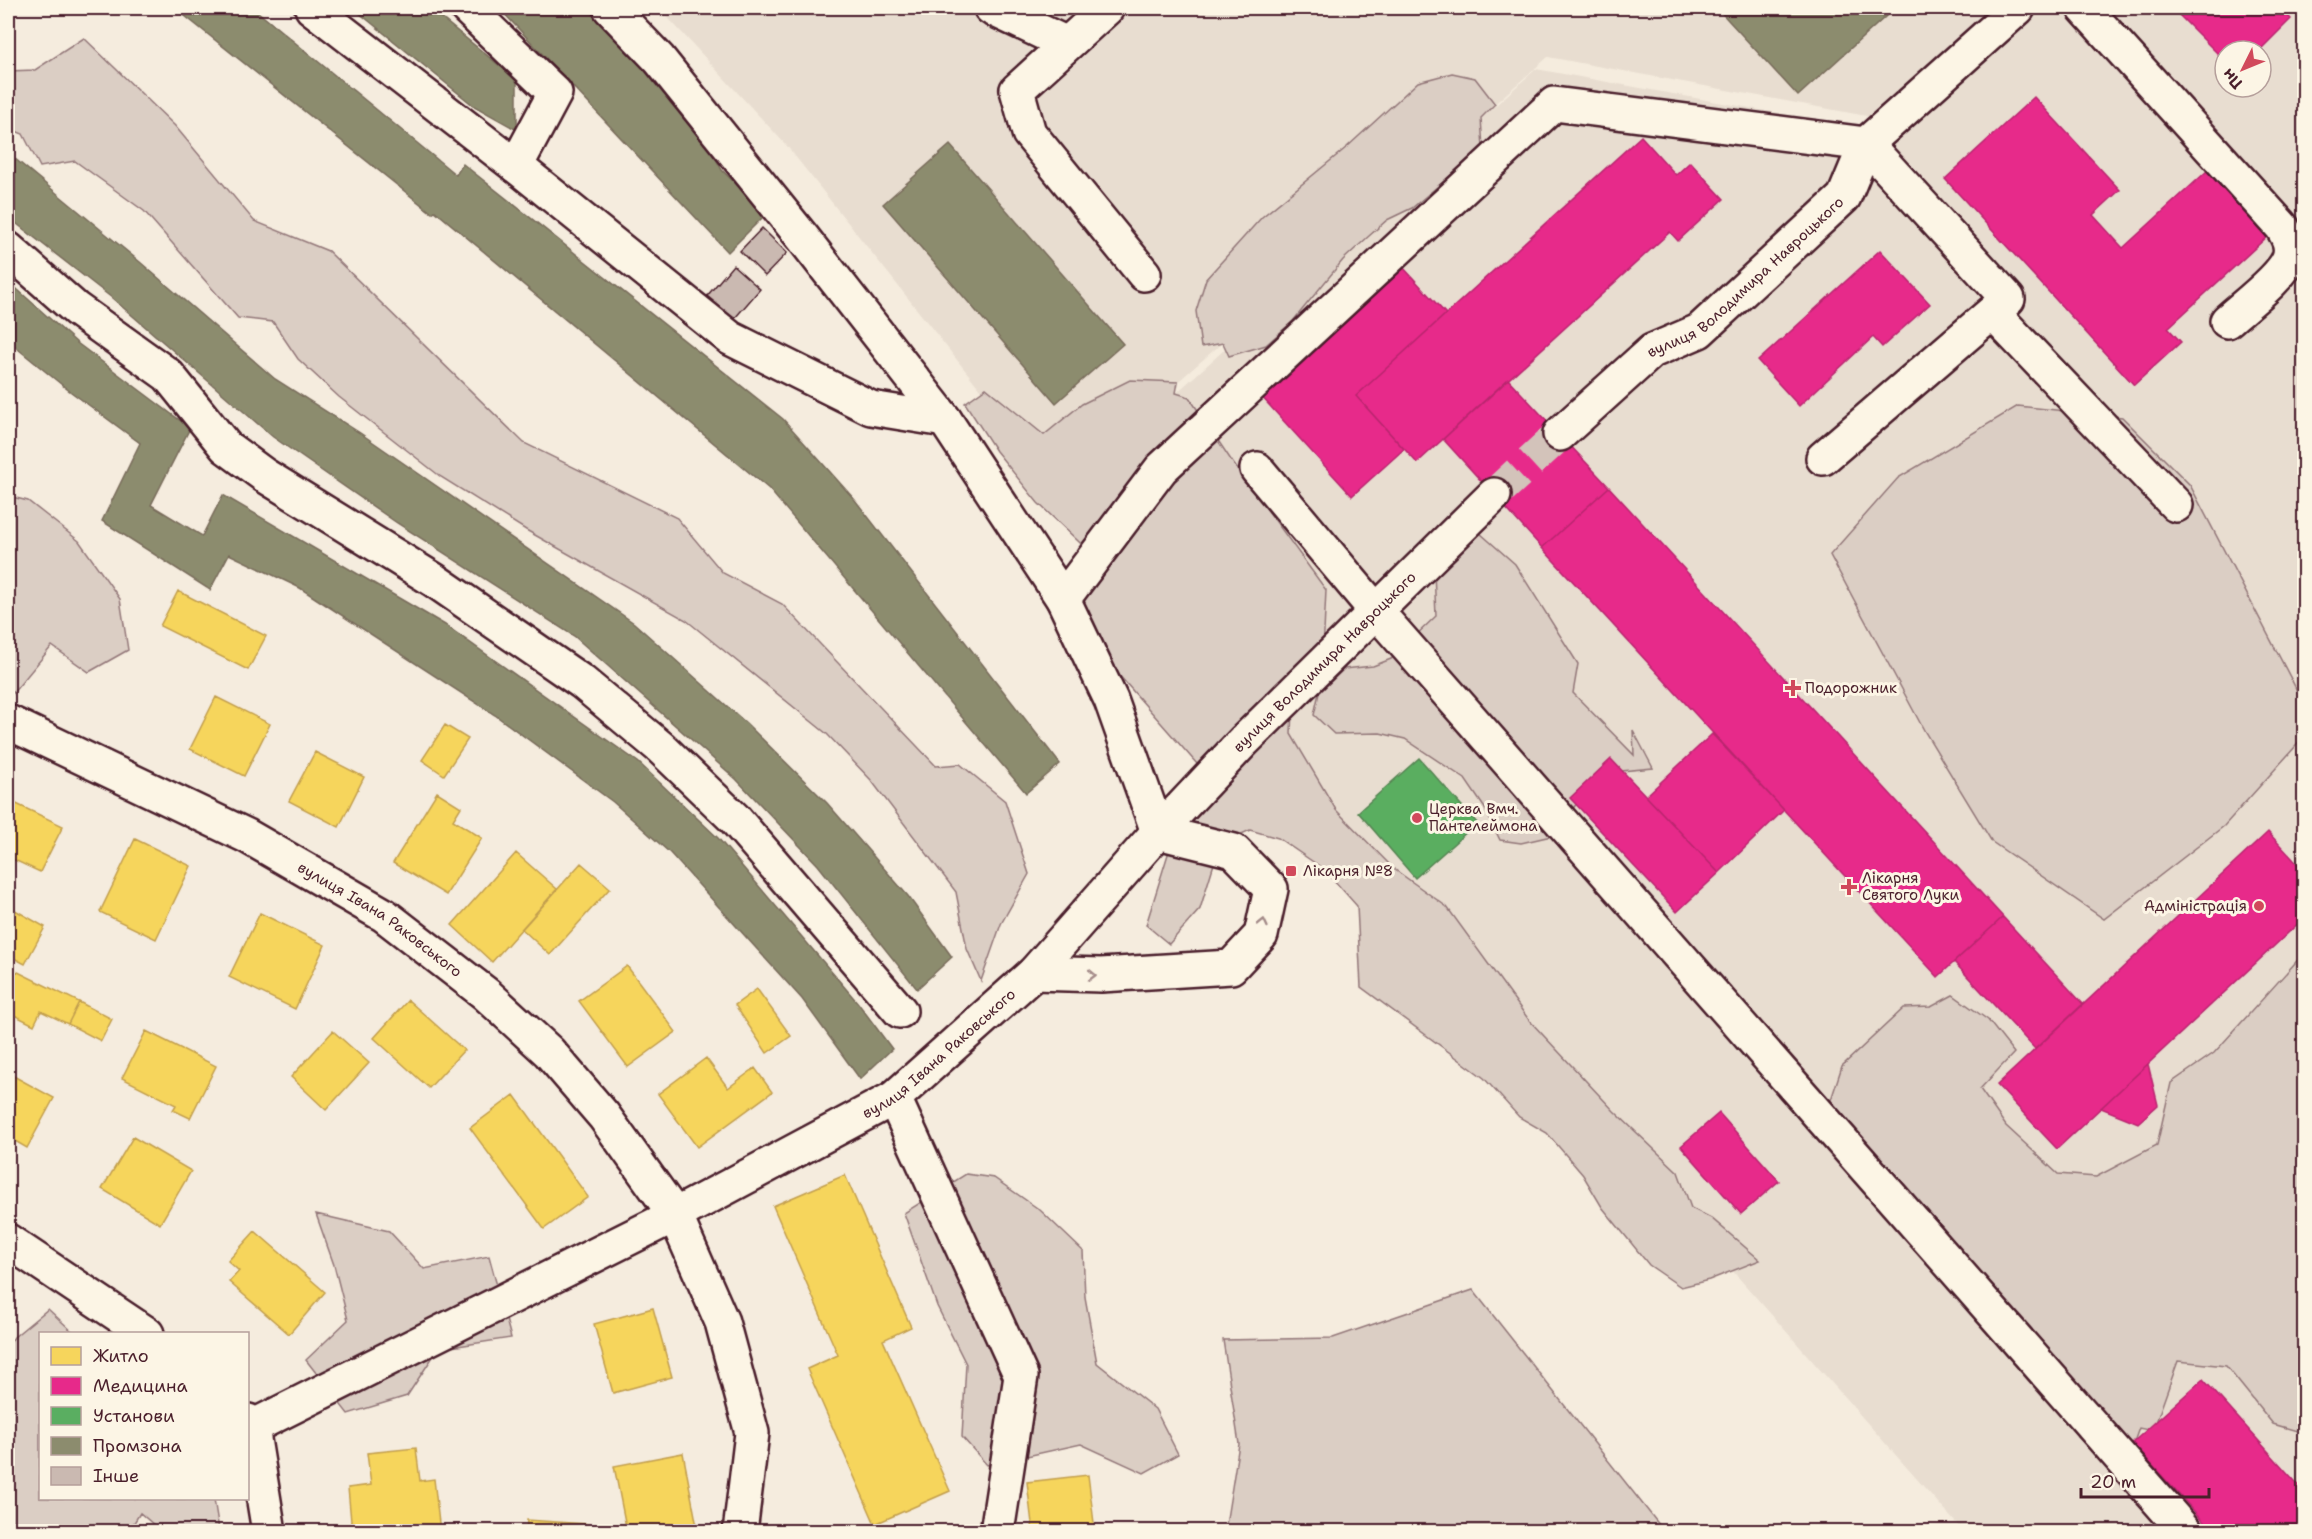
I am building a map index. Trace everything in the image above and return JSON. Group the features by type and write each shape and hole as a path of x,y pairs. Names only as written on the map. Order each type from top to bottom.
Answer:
{"street":[{"path":"312,8 516,166 730,338 871,408 945,420"},
{"path":"466,8 555,93 516,166"},
{"path":"610,8 659,59 695,103 945,420 1063,599 1112,700 1158,832 1234,851 1271,889 1261,935 1231,967 1101,975 1034,973"},
{"path":"991,8 1067,44"},
{"path":"1107,8 1017,90 1029,133 1144,274"},
{"name":"вулиця Володимира Навроцького","path":"1560,434 1652,351 1699,331 1844,197 1866,144 2018,8"},
{"path":"2084,8 2282,227 2290,241 2289,258 2280,271 2227,321"},
{"path":"1063,599 1161,469 1554,104 1866,144 2008,300 1823,458"},
{"path":"8,249 76,309 168,375 226,447 264,475 434,580 582,682 660,747 735,819 900,1011"},
{"path":"1993,313 2176,506"},
{"path":"1257,468 1376,611 2186,1532"},
{"name":"вулиця Володимира Навроцького","path":"1158,832 1244,741 1494,495"},
{"name":"вулиця Івана Раковського","path":"8,722 247,836 384,915 435,952 549,1052 604,1116 675,1215 722,1322 752,1433 740,1532"},
{"name":"вулиця Івана Раковського","path":"250,1424 675,1215 894,1098 1034,973 1158,832"},
{"path":"894,1098 1021,1376 997,1532"},
{"path":"8,1241 144,1332"},
{"path":"250,1424 269,1532"}],"shaded area":[{"name":"Лікарня Святого Луки","path":"659,8 1989,8 1893,98 1992,8 2304,8 2304,1531 1963,1531 1053,504 1536,69 1859,128 1872,117 1548,57 1058,487 787,146"},
{"path":"84,38 175,126 254,221 328,251 524,443 677,518 723,573 782,604 936,766 960,764 1005,801 1029,874 1001,924 981,981 967,949 956,892 871,780 827,734 686,620 526,530 441,477 339,397 298,359 273,322 238,318 144,211 75,161 40,167 23,134 8,128 8,71 35,70"},
{"path":"1452,73 1475,78 1495,104 1481,118 1483,148 1412,208 1387,220 1369,236 1343,260 1293,321 1266,345 1229,356 1223,343 1201,347 1196,311 1206,279 1262,217 1347,147 1418,82"},
{"path":"1130,380 1178,382 1176,393 1189,397 1233,463 1326,590 1322,674 1292,708 1291,734 1336,810 1394,869 1447,907 1529,1020 1614,1111 1678,1172 1691,1208 1711,1218 1760,1260 1709,1280 1681,1287 1649,1265 1602,1207 1583,1175 1547,1133 1519,1117 1484,1078 1361,987 1357,906 1325,870 1278,838 1250,830 1220,844 1200,909 1169,944 1146,925 1177,825 1212,781 1089,641 1076,601 1097,559 1038,503 996,451 965,403 986,388 1044,435 1082,404"},
{"path":"2018,406 2122,417 2190,485 2304,704 2304,737 2224,826 2104,919 1992,842 1925,732 1830,555 1898,478"},
{"path":"8,496 28,501 79,541 120,599 128,650 89,672 52,646 8,699"},
{"path":"1472,526 1515,564 1578,664 1573,693 1634,755 1633,730 1653,768 1621,771 1578,802 1551,836 1521,843 1500,840 1484,807 1465,779 1405,739 1380,733 1334,734 1314,715 1319,693 1344,669 1373,666 1391,659 1436,616 1434,572"},
{"path":"2304,953 2304,1433 2273,1424 2226,1366 2178,1361 2153,1431 2139,1428 2123,1472 2129,1485 2078,1437 1833,1141 1828,1109 1842,1066 1904,1008 1931,1007 1953,995 1988,1020 2014,1053 1980,1089 2006,1126 2058,1174 2096,1177 2157,1145 2171,1083 2214,1053"},
{"path":"966,1174 994,1178 1040,1210 1083,1251 1085,1297 1097,1363 1155,1409 1178,1454 1144,1473 1081,1444 987,1465 962,1437 966,1364 937,1306 904,1213"},
{"path":"316,1214 389,1231 424,1269 489,1256 511,1338 438,1349 407,1396 348,1414 306,1360 348,1320 334,1265"},
{"path":"1473,1290 1664,1531 1225,1531 1239,1444 1223,1340 1333,1338"},
{"path":"48,1309 73,1332 39,1332 39,1500 214,1500 219,1530 161,1531 140,1513 129,1531 8,1531 8,1346 14,1337"}],"building: Житло":[{"path":"178,591 266,636 248,670 160,626"},
{"path":"216,697 270,724 244,776 190,749"},
{"path":"445,725 468,739 444,775 422,760"},
{"path":"315,752 364,777 339,827 289,801"},
{"path":"437,792 461,807 453,820 482,838 446,895 393,863"},
{"path":"8,800 63,826 40,872 8,857"},
{"path":"135,839 191,866 156,939 100,912"},
{"path":"516,853 557,889 492,962 452,925"},
{"path":"581,863 610,888 550,955 522,929"},
{"path":"8,906 45,927 25,964 8,955"},
{"path":"260,913 325,945 295,1009 229,977"},
{"path":"627,966 676,1032 628,1067 579,1001"},
{"path":"16,971 79,1002 68,1024 41,1011 34,1025 8,1012 8,988"},
{"path":"757,989 791,1036 767,1053 735,1005"},
{"path":"408,1000 464,1050 429,1088 374,1038"},
{"path":"79,1002 112,1019 101,1041 68,1024"},
{"path":"146,1031 216,1066 190,1118 173,1110 176,1105 122,1078"},
{"path":"333,1031 369,1063 326,1110 291,1077"},
{"path":"706,1058 728,1088 755,1068 772,1092 697,1147 658,1094"},
{"path":"8,1073 54,1098 27,1148 8,1137"},
{"path":"514,1095 588,1197 544,1229 470,1128"},
{"path":"133,1137 191,1171 160,1224 102,1189"},
{"path":"845,1175 911,1327 883,1340 950,1491 875,1524 807,1369 838,1355 773,1206"},
{"path":"255,1231 325,1292 289,1334 229,1282 239,1271 228,1261"},
{"path":"653,1308 672,1377 613,1393 594,1324"},
{"path":"416,1448 420,1481 434,1479 440,1532 352,1532 348,1488 371,1485 367,1453"},
{"path":"683,1453 698,1532 627,1532 614,1466"},
{"path":"1088,1475 1095,1531 1033,1532 1027,1482"},
{"path":"527,1520 586,1524 586,1532 526,1532"}],"building: Медицина":[{"path":"2172,8 2280,8 2291,19 2271,39 2213,39 2213,49"},
{"path":"2034,97 2120,190 2093,215 2123,248 2208,170 2268,236 2168,328 2181,342 2134,385 1945,179"},
{"path":"1641,136 1676,175 1690,162 1724,199 1678,241 1670,232 1417,463 1356,396"},
{"path":"1880,250 1930,304 1882,347 1873,337 1799,406 1758,361"},
{"path":"1402,266 1446,314 1356,396 1404,449 1352,496 1260,395"},
{"path":"1508,379 1609,487 1542,548 1443,439"},
{"path":"1609,487 2003,917 1938,977 1542,548"},
{"path":"1712,734 1784,810 1719,873 1646,796"},
{"path":"1611,759 1719,873 1677,912 1570,798"},
{"path":"2268,832 2304,871 2304,918 2057,1149 1997,1085"},
{"path":"2003,917 2083,1004 2035,1049 1954,962"},
{"path":"2148,1064 2158,1105 2138,1123 2101,1108"},
{"path":"1719,1113 1779,1181 1741,1214 1681,1146"},
{"path":"2203,1379 2304,1491 2304,1532 2213,1532 2132,1443"}],"building: Установи":[{"name":"Церква Вмч. Пантелеймона","path":"1419,758 1477,823 1415,878 1358,812"}],"building: Промзона":[{"path":"175,8 253,8 456,175 463,164 783,419 855,500 1060,764 1026,793 769,489 435,211 432,213"},
{"path":"353,8 429,8 517,80 517,130 474,106"},
{"path":"499,8 587,8 635,57 708,144 722,170 766,214 728,252"},
{"path":"1717,8 1895,8 1798,96"},
{"path":"950,145 1123,344 1056,403 883,204"},
{"path":"8,153 140,262 275,379 360,433 634,623 746,723 827,803 908,896 952,957 917,989 818,865 736,779 574,636 397,523 273,437 112,298 8,217"},
{"path":"8,281 77,343 190,428 151,505 202,536 223,495 445,625 638,762 718,838 858,1003 892,1049 860,1079 802,999 670,853 613,802 495,715 300,588 229,554 210,590 102,521 140,443 67,389 8,341"}],"building: Інше":[{"path":"762,228 787,253 765,276 740,251"},
{"path":"733,265 760,289 729,325 702,302"}],"tunnel":[{"path":"1494,495 1560,434"}],"place":[{"name":"Подорожник","path":"1793,688"},
{"name":"Церква Вмч. Пантелеймона","path":"1417,818"},
{"name":"Лікарня №8","path":"1291,871"},
{"name":"Лікарня Святого Луки","path":"1849,887"},
{"name":"Адміністрація","path":"2259,906"}]}
